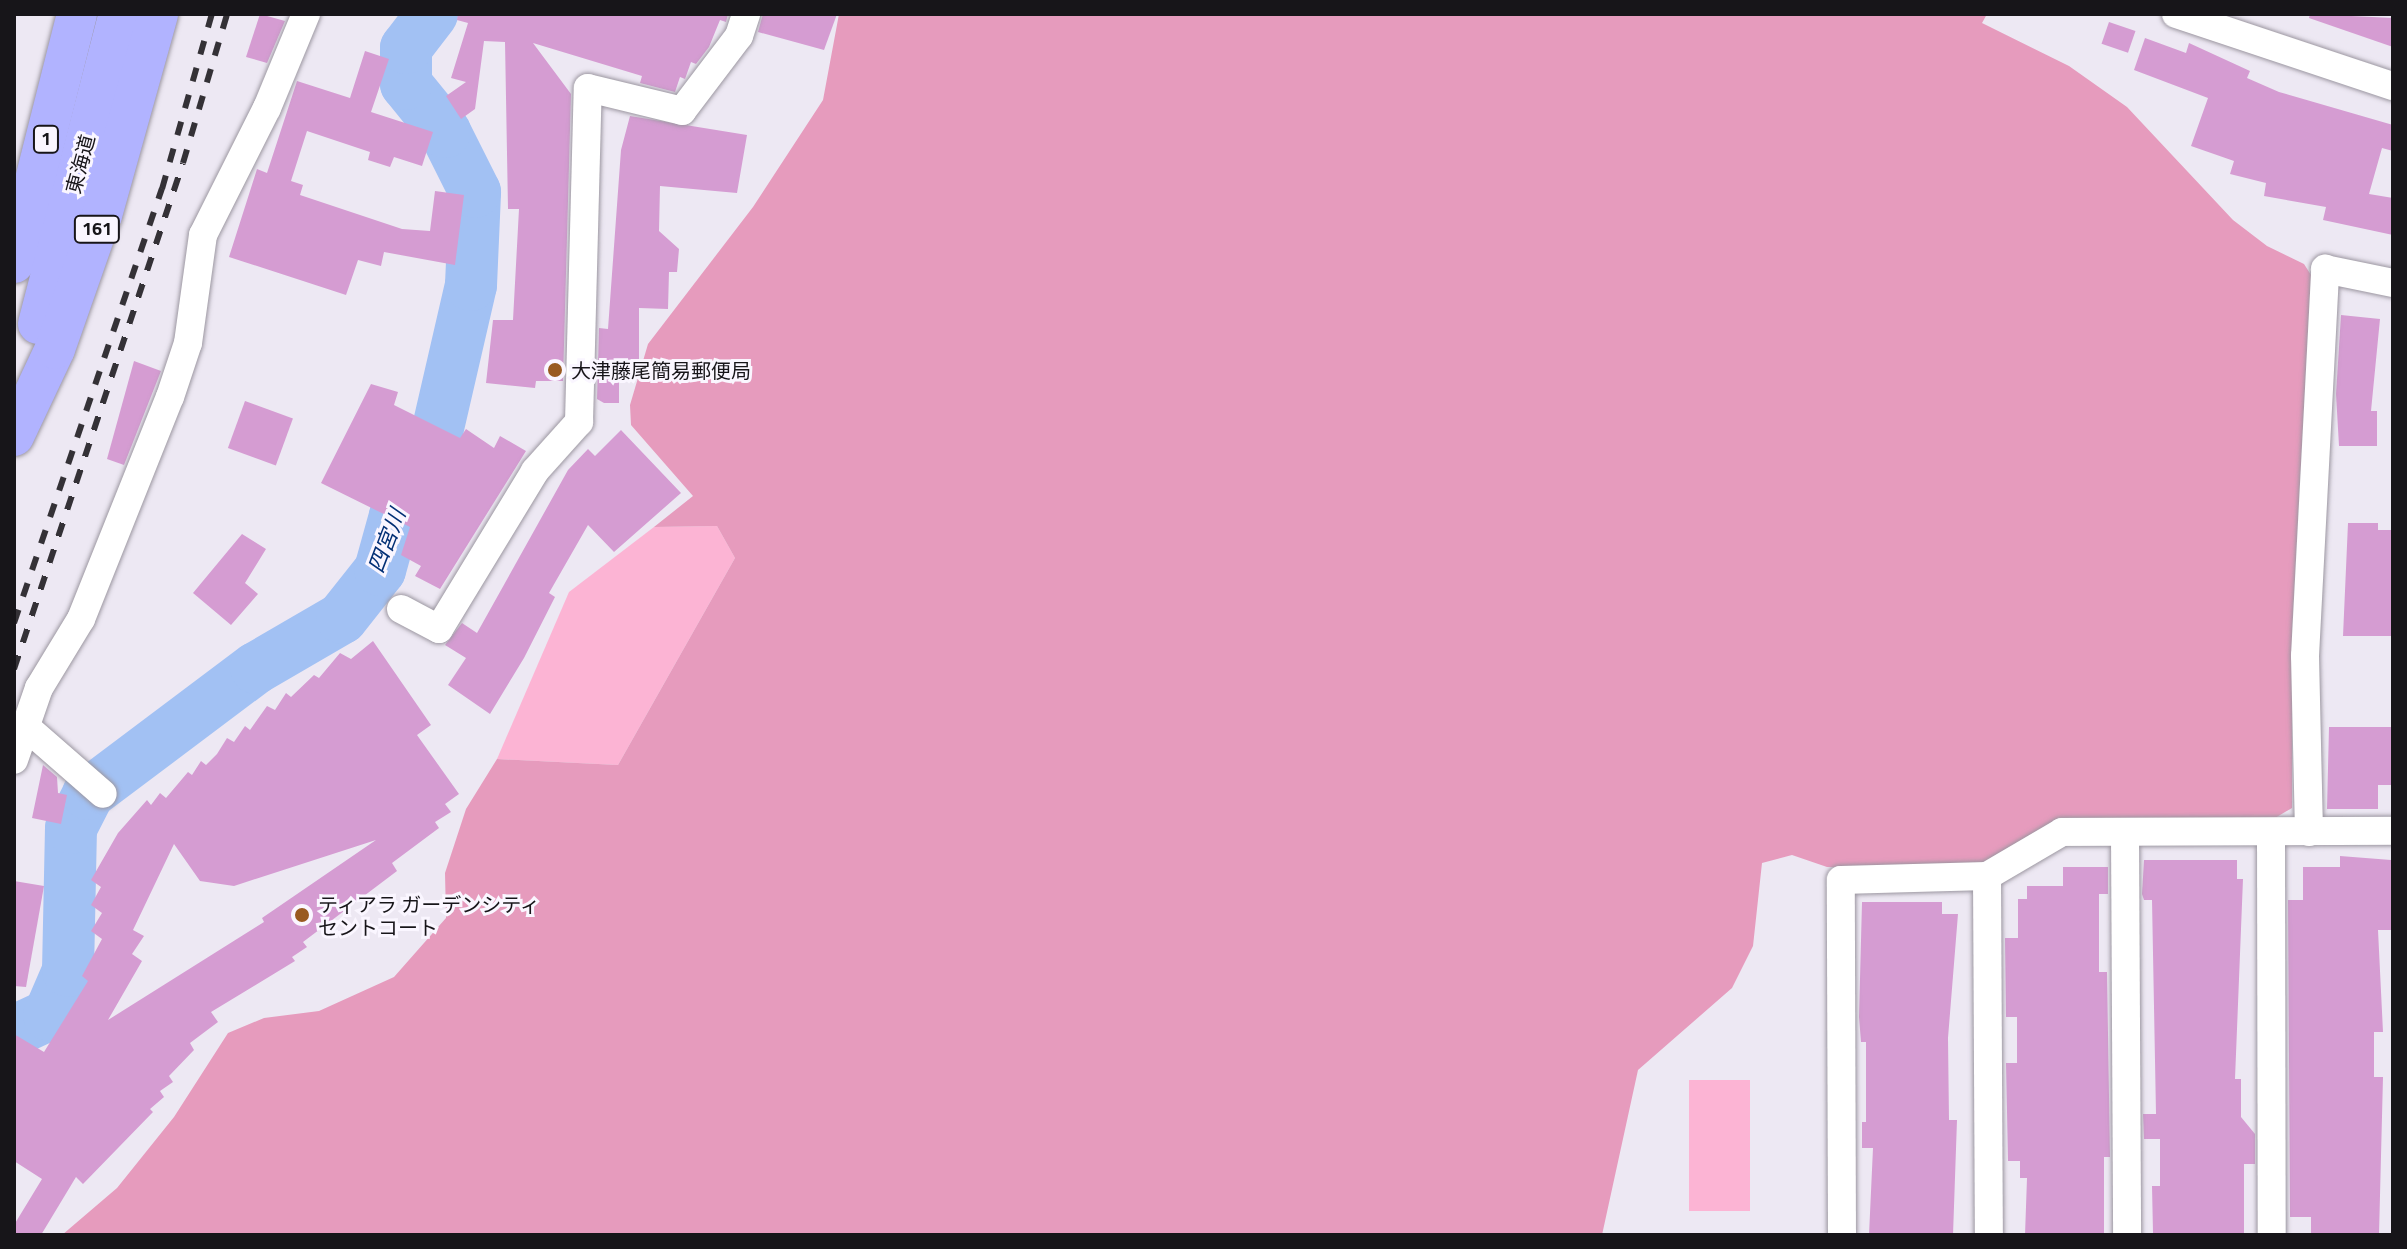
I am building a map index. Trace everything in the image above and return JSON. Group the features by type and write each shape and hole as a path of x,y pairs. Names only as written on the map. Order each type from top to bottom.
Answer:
{"highway":[{"name":"東海道","path":"14,263 77,14"},
{"name":"東海道","path":"14,407 119,14"},
{"name":"161","path":"14,436 55,349 102,215 158,14"}],"street":[{"path":"14,760 39,688 81,619 170,397 188,343 203,235 273,96 306,14"},
{"path":"401,609 439,629 535,471 579,422 588,88 682,111 739,36 746,14"},
{"path":"2176,14 2393,86"},
{"path":"14,206 41,162"},
{"path":"2309,832 2305,656 2325,269 2393,283"},
{"path":"25,726 95,787"},
{"path":"1842,1235 1841,880 1987,876 2062,832 2393,831"},
{"path":"2125,832 2127,1235"},
{"path":"2271,832 2272,1235"},
{"path":"1987,876 1989,1235"}],"shaded area":[{"path":"839,14 1987,14 1982,23 2069,66 2127,107 2233,220 2267,246 2304,264 2311,275 2292,633 2292,808 2265,824 2126,822 1980,869 1827,867 1792,855 1762,863 1753,946 1732,988 1638,1070 1602,1235 62,1235 117,1188 174,1117 228,1033 264,1018 319,1011 394,977 446,918 445,873 466,809 497,759 618,765 735,558 717,526 654,527 693,496 631,425 630,405 648,344 753,207 823,100"},
{"path":"717,526 735,558 618,765 497,759 569,592 654,527"},
{"path":"1689,1080 1750,1080 1750,1211 1689,1211"}],"building":[{"path":"260,14 285,21 267,63 246,57"},
{"path":"458,14 728,14 726,22 720,20 709,47 696,64 691,62 685,79 680,77 675,92 640,83 642,76 533,43 571,94 563,381 536,381 535,388 486,383 493,320 513,320 519,209 508,209 505,42 484,41 475,109 461,119 446,96 466,82 451,78 468,23 457,20"},
{"path":"763,14 837,14 824,50 758,32"},
{"path":"2310,14 2393,18 2393,47 2309,18"},
{"path":"2109,22 2135,31 2128,53 2102,44"},
{"path":"2145,38 2186,53 2189,43 2250,71 2247,78 2279,92 2393,125 2393,151 2382,148 2369,194 2393,198 2393,235 2323,220 2326,207 2264,196 2266,183 2230,174 2234,161 2191,146 2208,98 2134,70"},
{"path":"365,51 389,59 371,112 433,132 422,166 394,157 390,167 368,160 370,152 307,131 291,181 303,185 300,195 402,229 430,231 435,191 464,195 455,265 384,252 381,266 358,260 346,295 229,257 257,169 267,173 297,81 350,98"},
{"path":"630,116 747,135 737,193 660,186 659,231 679,249 677,272 669,272 668,309 639,308 639,361 619,361 619,403 604,403 597,399 599,328 608,329 621,150"},
{"path":"2341,315 2380,319 2371,411 2377,411 2377,446 2339,446 2336,394"},
{"path":"134,361 161,371 124,465 107,459"},
{"path":"371,384 398,392 394,405 460,438 466,429 494,448 500,436 526,451 440,589 415,576 421,566 401,555 410,527 321,483"},
{"path":"245,401 293,418 276,465 228,448"},
{"path":"621,430 681,493 614,552 588,525 549,593 555,597 524,658 490,714 448,685 466,658 445,645 462,623 477,633 568,470 588,449 595,456"},
{"path":"2348,523 2378,523 2378,530 2393,530 2393,636 2343,636"},
{"path":"242,534 266,549 245,583 258,594 231,625 193,593"},
{"name":"ティアラ ガーデンシティ セントコート","path":"373,641 431,725 417,735 459,794 445,804 451,812 435,822 439,828 392,863 397,871 303,942 307,947 292,957 295,961 211,1012 218,1022 190,1043 194,1050 169,1076 173,1082 160,1091 164,1097 150,1109 153,1112 83,1184 76,1177 41,1235 14,1235 14,1225 42,1179 14,1161 14,1034 44,1052 88,981 82,976 102,939 91,931 102,913 91,905 101,887 91,880 118,833 147,800 151,805 160,793 166,798 188,772 192,775 201,761 206,765 227,738 234,742 245,726 250,730 267,706 275,710 286,693 291,697 314,675 319,678 340,653 351,659","holes":["376,840 262,918 264,922 108,1020 142,961 132,954 144,936 133,930 174,844 200,881 234,886"]},
{"path":"2329,727 2393,727 2393,785 2378,785 2378,809 2327,809"},
{"path":"43,765 57,777 58,793 67,795 61,824 32,818"},
{"path":"2340,856 2391,860 2393,930 2378,930 2383,1032 2374,1032 2374,1077 2383,1077 2379,1235 2311,1235 2311,1217 2290,1217 2288,900 2303,900 2303,867 2340,867"},
{"path":"2144,860 2237,860 2237,879 2243,879 2235,1079 2241,1079 2241,1117 2255,1134 2255,1164 2244,1164 2244,1235 2153,1233 2152,1186 2160,1186 2160,1139 2144,1139 2143,1114 2156,1114 2152,900 2144,900 2142,894"},
{"path":"2063,867 2108,867 2108,894 2099,894 2099,972 2107,972 2110,1157 2104,1157 2104,1235 2025,1235 2027,1178 2020,1178 2020,1161 2008,1161 2006,1063 2017,1063 2017,1017 2006,1017 2005,938 2018,938 2018,899 2027,899 2027,886 2063,886"},
{"path":"14,881 44,886 26,987 14,986"},
{"path":"1862,902 1942,902 1942,914 1958,914 1948,1038 1949,1120 1957,1120 1953,1235 1869,1235 1873,1148 1862,1148 1862,1122 1866,1122 1866,1042 1861,1042 1859,1017"}],"waterway":[{"name":"四宮川","path":"14,1031 49,1015 68,971 71,828 88,794 256,668 342,618 380,570 395,516 435,441 471,285 475,192 445,132 406,84 406,48 432,14"}],"railway":[{"path":"14,623 162,189 212,14"},
{"path":"14,669 183,163 227,14"}],"place":[{"name":"大津藤尾簡易郵便局","path":"555,370"},
{"name":"ティアラ ガーデンシティ セントコート","path":"302,915"}]}
